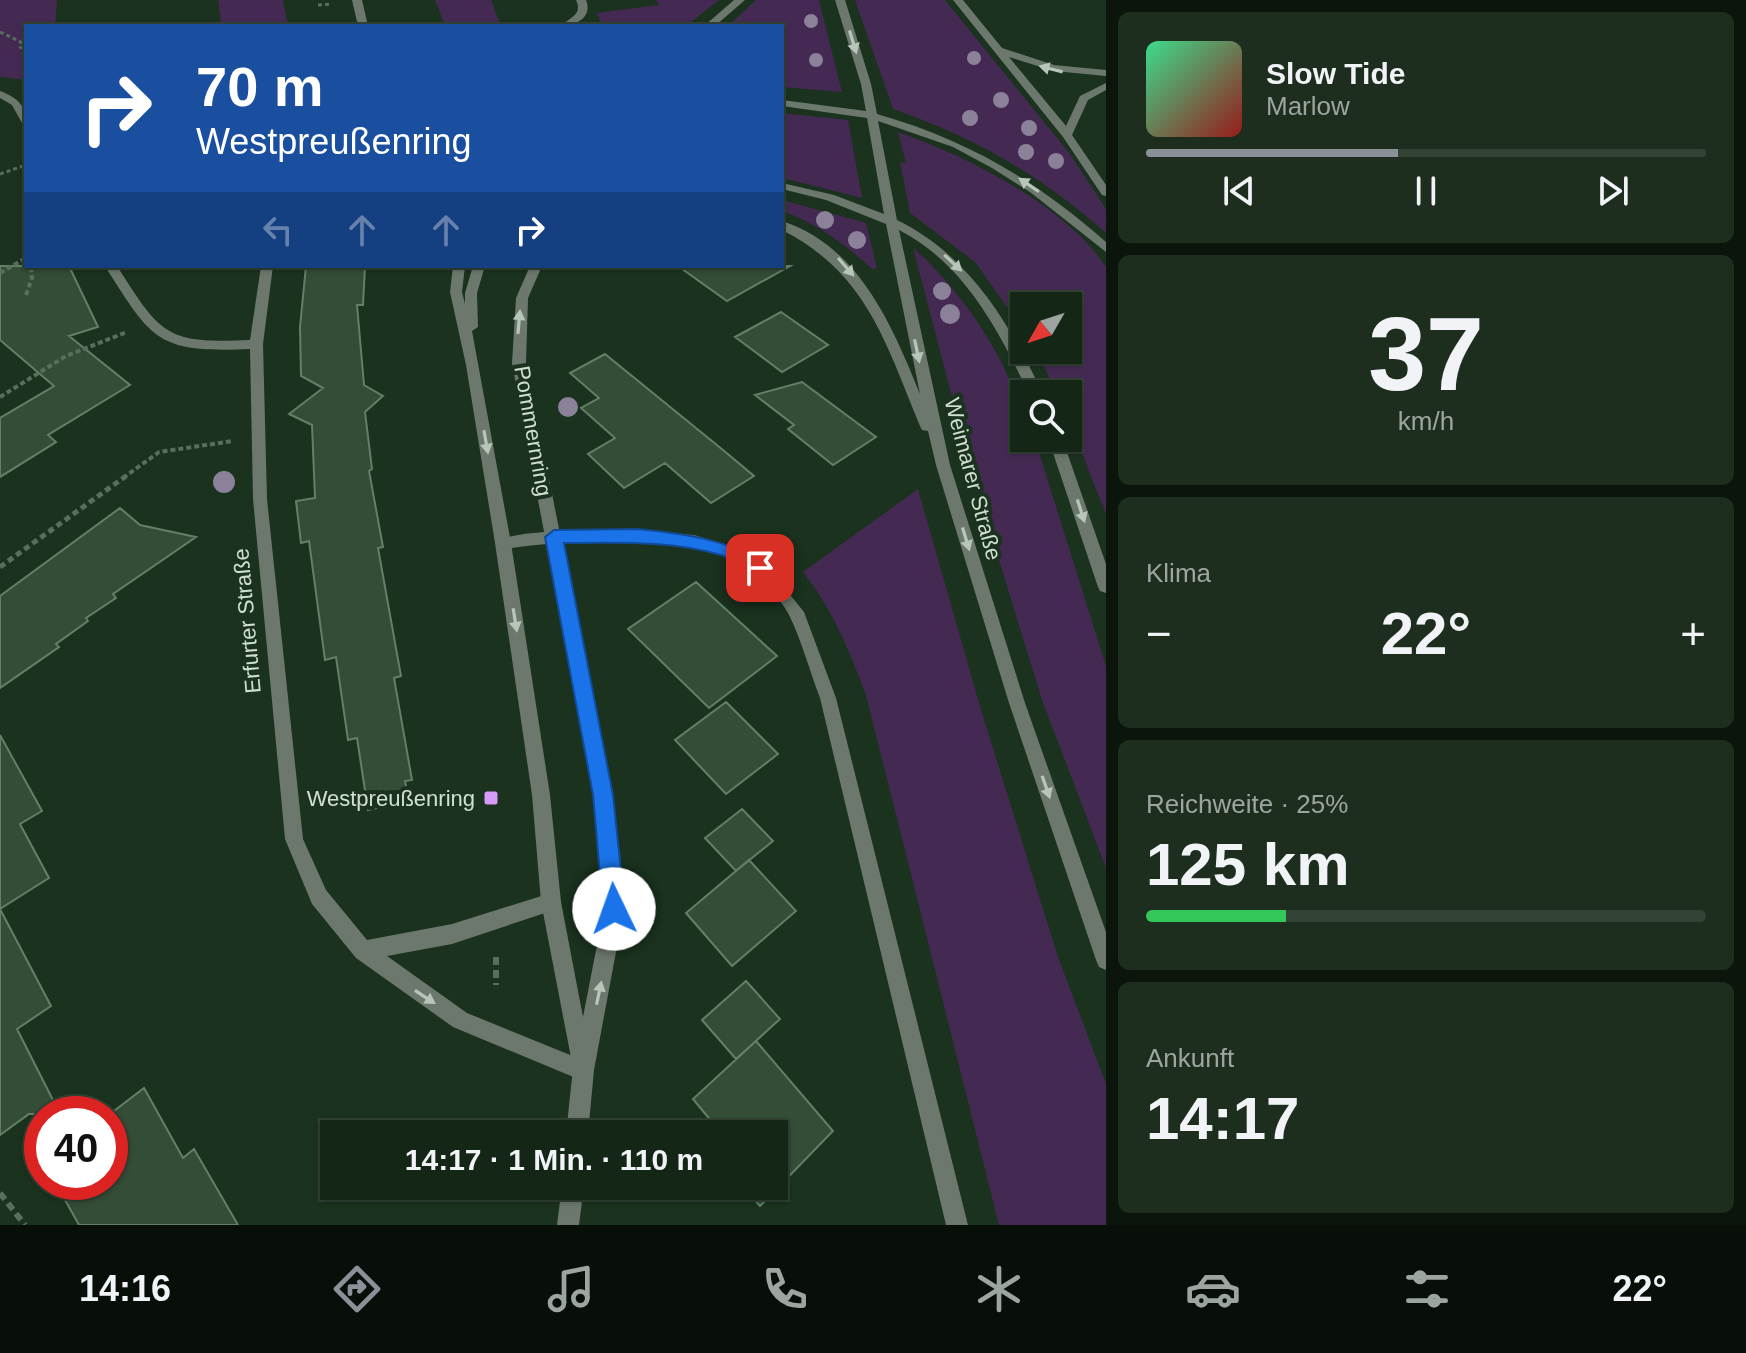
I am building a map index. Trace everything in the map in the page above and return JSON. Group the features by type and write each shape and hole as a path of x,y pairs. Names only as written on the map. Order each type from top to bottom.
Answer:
{"street":[{"path":"357,0 363,24"},
{"path":"569,24 582,15 584,7 581,0"},
{"path":"711,24 740,0"},
{"name":"Weimarer Straße","path":"840,0 866,84 890,217 943,465 1017,703 1106,960"},
{"path":"958,0 1067,135 1106,193"},
{"path":"1000,49 1035,65 1064,72 1106,73"},
{"path":"1067,135 1084,98 1106,86"},
{"path":"0,94 21,101"},
{"path":"784,103 832,107 891,120 969,148 1039,192 1106,248"},
{"path":"784,186 849,202 890,217 935,247 975,286 1018,352 1030,380"},
{"path":"784,226 829,249 875,303 943,465"},
{"path":"112,268 147,324 173,341 204,348 256,344"},
{"name":"Erfurter Straße","path":"267,268 256,344 260,499 294,839 319,897 363,951 460,1020 583,1070"},
{"name":"Pommernring","path":"459,268 456,292 473,365 503,543 541,795 551,902 583,1070"},
{"name":"Pommernring","path":"473,365 471,293 478,268"},
{"name":"Pommernring","path":"535,268 522,298 519,363 603,795 614,909 583,1070 578,1120"},
{"path":"1060,452 1106,587"},
{"path":"503,543 554,537 638,536 694,541 730,551 760,568 796,612 828,698 957,1225"},
{"path":"363,951 452,934 551,902"},
{"path":"568,1225 571,1200"}],"path":[{"path":"0,32 21,42 20,47 24,49"},
{"path":"0,174 24,166"},
{"path":"0,273 24,259"},
{"path":"26,295 32,278 31,268"},
{"path":"0,397 66,356 119,336"},
{"path":"0,567 159,452 230,441"},
{"path":"496,957 496,985"},
{"path":"0,1193 25,1225"}],"shaded area":[{"path":"0,0 57,0 55,24 24,24 24,80 0,77"},
{"path":"218,0 283,0 288,24 214,24 221,23"},
{"path":"435,0 491,0 500,24 444,24"},
{"path":"656,0 719,0 689,24 601,24 597,13 659,5"},
{"path":"756,0 819,0 842,92 784,87 784,24 730,24"},
{"path":"855,0 945,0 1070,154 1106,209 1106,233 1056,193 1006,160 952,132 893,109"},
{"path":"784,113 848,120 862,198 784,178"},
{"path":"898,132 953,154 1012,185 1066,223 1106,267 1106,514 1081,452 1082,380 1050,380 1043,364 1082,364 1082,292 1010,292 1010,311 975,262 910,213 900,162 906,163"},
{"path":"784,201 866,223 877,268 872,269 841,243 784,212"},
{"path":"913,248 950,285 986,335 1001,362 1010,382 1010,452 1039,452 1106,666 1106,868 1042,700 971,469"},
{"path":"918,489 979,703 1058,957 1106,1084 1106,1225 999,1225 866,695 832,616 803,572"}],"building":[{"path":"0,266 70,268 98,327 69,336 130,385 48,435 56,442 0,477 0,418 54,386 0,340"},
{"path":"790,266 727,301 681,268"},
{"path":"306,268 365,268 363,305 357,305 364,385 383,396 365,412 372,469 369,471 383,547 378,548 401,676 394,678 412,780 405,781 409,801 368,810 357,738 348,740 336,657 325,660 309,541 301,543 296,501 315,498 312,425 289,414 323,388 301,376 300,327"},
{"path":"781,312 828,345 782,372 735,337"},
{"path":"605,354 754,476 711,503 665,463 624,488 588,454 615,438 581,408 599,398 570,373"},
{"path":"802,382 876,437 833,465 788,429 794,425 755,395"},
{"path":"120,508 140,525 196,537 113,594 116,598 86,618 88,621 56,644 59,647 0,688 0,596"},
{"path":"696,582 777,656 709,708 628,629"},
{"path":"726,702 778,754 726,794 675,740"},
{"path":"0,735 42,811 20,824 49,878 0,909"},
{"path":"742,809 773,841 736,871 705,838"},
{"path":"749,860 796,911 732,966 686,913"},
{"path":"0,909 51,1006 17,1029 51,1096 24,1096 24,1118 0,1135"},
{"path":"746,981 780,1019 736,1059 702,1020"},
{"path":"756,1041 833,1131 788,1177 788,1120 710,1120 693,1099"},
{"path":"144,1088 183,1158 194,1149 238,1225 79,1225 65,1200 128,1200 128,1100"}],"place":[{"name":"Westpreußenring","path":"491,798"}],"route":[{"path":"614,909 603,795 554,537 638,536 694,541 730,551 760,568"}]}
